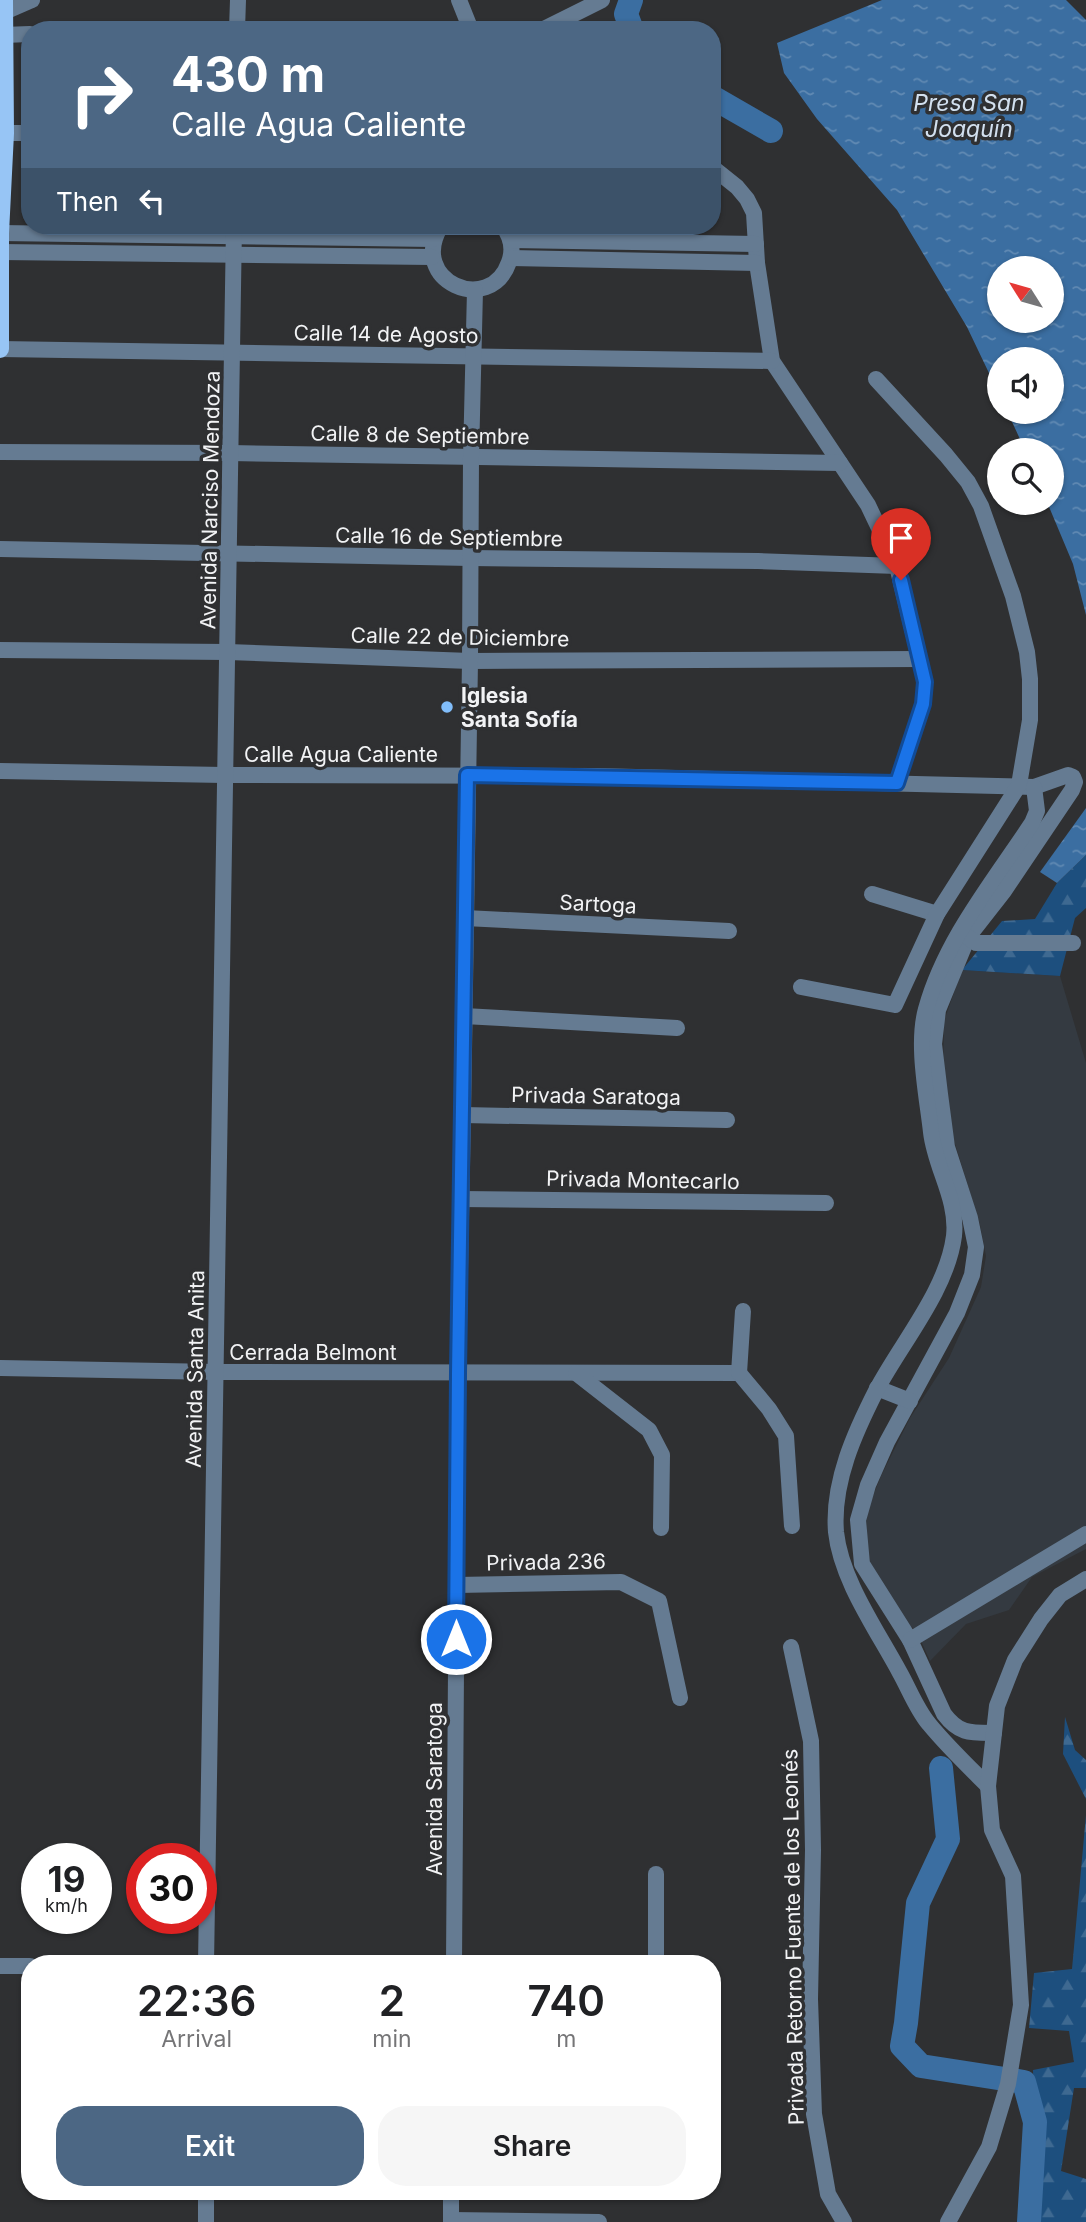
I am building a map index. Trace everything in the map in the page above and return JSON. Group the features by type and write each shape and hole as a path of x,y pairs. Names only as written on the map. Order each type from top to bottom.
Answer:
{"main road":[{"path":"0,349 1,182 5,133 3,9"}],"street":[{"path":"3,9 32,0"},
{"path":"237,21 238,0"},
{"path":"459,0 467,21"},
{"path":"560,21 602,0"},
{"path":"4,35 21,34"},
{"path":"5,133 21,133"},
{"path":"721,174 737,187 754,213 757,263 772,361 868,505 897,566 925,682 923,704 897,783"},
{"path":"0,233 21,234"},
{"path":"78,235 234,239 432,257"},
{"path":"0,252 234,239 369,235"},
{"path":"437,235 432,257 437,271 447,282 460,288 475,290 498,280 506,270 511,258 507,235"},
{"path":"552,235 756,244"},
{"name":"Avenida Narciso Mendoza","path":"224,775 234,239"},
{"path":"511,258 757,263"},
{"name":"Avenida Saratoga","path":"454,1955 460,1199 475,290"},
{"name":"Calle 14 de Agosto","path":"0,349 772,361"},
{"path":"876,379 946,455 968,482 981,506 1009,583 1027,652 1030,720 1026,786 1037,811 964,934 925,1010 922,1041 932,1140 953,1206 954,1234 950,1257 940,1280 877,1388 855,1436 843,1469 836,1530 840,1560 873,1626 927,1722 988,1786"},
{"name":"Calle 8 de Septiembre","path":"0,452 840,463"},
{"name":"Calle 16 de Septiembre","path":"0,549 758,561 897,566"},
{"name":"Calle 22 de Diciembre","path":"0,650 228,652 470,661 920,659"},
{"name":"Calle Agua Caliente","path":"0,771 467,775 1026,786"},
{"name":"Avenida Santa Anita","path":"206,1955 224,775"},
{"path":"801,987 895,1005 937,914 1026,786 1068,775 1075,782 1045,832 964,934 938,1010 934,1044 947,1147 970,1218 976,1247 972,1275 957,1312 868,1485 858,1520 862,1564 910,1640 944,1714 952,1724 970,1733 994,1733"},
{"path":"872,894 937,914"},
{"name":"Sartoga","path":"465,918 729,931"},
{"path":"964,934 976,943 1073,943"},
{"path":"464,1016 677,1028"},
{"name":"Privada Saratoga","path":"463,1115 727,1120"},
{"name":"Privada Montecarlo","path":"460,1199 826,1203"},
{"path":"743,1311 739,1373 769,1409 786,1436 792,1526"},
{"name":"Cerrada Belmont","path":"0,1368 216,1372 739,1373"},
{"path":"576,1373 649,1430 662,1455 661,1528"},
{"path":"877,1388 910,1401"},
{"path":"910,1640 1086,1534"},
{"path":"948,2222 989,2147 1009,2078 1021,2005 1013,1876 992,1830 988,1786 997,1706 1015,1660 1041,1619 1060,1595 1086,1579"},
{"name":"Privada 236","path":"457,1585 621,1582 634,1588 659,1601 680,1698"},
{"path":"873,1626 894,1615"},
{"name":"Privada Retorno Fuente de los Leonés","path":"791,1647 810,1741 813,1850 810,1999 814,2114 828,2194 844,2222"},
{"path":"656,1874 656,1955"},
{"path":"0,1966 21,1966"},
{"path":"206,2200 206,2222"},
{"path":"451,2200 451,2221 598,2222"}],"shaded area":[{"path":"962,970 1060,976 1086,1063 1086,1549 1032,1577 1009,1610 966,1624 930,1661 916,1630 904,1622 868,1567 866,1513 910,1418 949,1358 981,1287 986,1256 980,1225 948,1121 943,1073 944,1021"}],"green space":[{"path":"1086,855 1086,908 1075,918 1060,976 962,970 1002,921 1035,919 1057,883"},
{"path":"1065,1717 1075,1750 1086,1760 1086,1799 1063,1754"},
{"path":"1086,1815 1086,2088 1074,2088 1061,2171 1086,2179 1086,2222 1029,2222 1035,2166 1033,2070 1074,2062 1069,2031 1029,2028 1034,1973 1072,1969"}],"water":[{"name":"Presa San Joaquín","path":"882,0 1066,0 1086,20 1086,615 1073,564 1052,515 1064,515 1064,438 1019,438 1013,424 1064,424 1064,347 987,347 987,369 967,327 897,210 817,119 784,73 777,43"},
{"path":"1086,808 1086,855 1057,883 1040,872"}],"waterway":[{"path":"629,21 626,14 631,0"},
{"path":"721,102 771,131"},
{"path":"941,1768 948,1839 918,1903 902,2046 921,2066 1024,2082 1035,2122 1029,2222"}],"place":[{"name":"Iglesia Santa Sofía","path":"447,707"}],"route":[{"path":"456,1639 467,775 897,783 923,704 925,682 901,580"}]}
